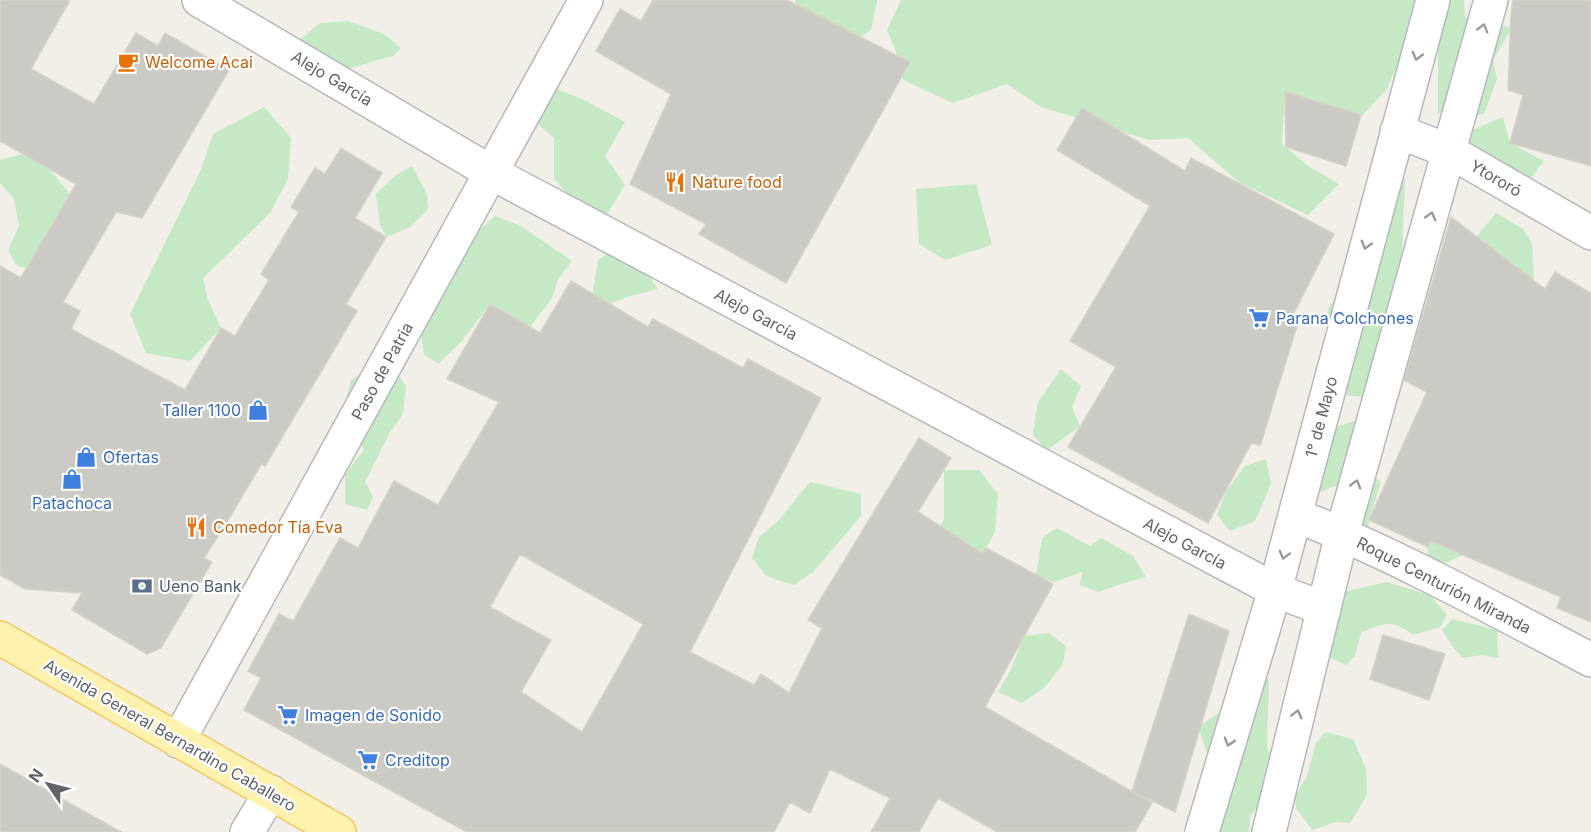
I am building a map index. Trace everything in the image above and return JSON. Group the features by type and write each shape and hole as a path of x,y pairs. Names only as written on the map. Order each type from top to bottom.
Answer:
{"main road":[{"name":"Avenida General Bernardino Caballero","path":"0,638 339,832"}],"street":[{"name":"Alejo García","path":"199,0 492,173 1275,590 1324,609"},
{"name":"Paso de Patria","path":"178,741 586,0"},
{"name":"1° de Mayo","path":"1202,832 1275,590 1396,131 1433,0"},
{"path":"1269,832 1342,534 1491,0"},
{"name":"Ytororó","path":"1396,131 1449,151 1591,233"},
{"name":"Roque Centurión Miranda","path":"1295,515 1426,573 1591,660"},
{"path":"247,832 271,792"}],"green space":[{"path":"795,0 877,1 871,30 860,37 796,5"},
{"path":"901,0 1430,0 1387,89 1356,122 1285,92 1282,144 1308,166 1339,184 1308,215 1240,183 1188,138 1149,140 1041,107 1007,84 953,103 903,80 896,52 887,30"},
{"path":"1450,0 1464,0 1465,18 1486,18 1511,29 1493,60 1497,79 1484,114 1458,118 1438,113 1438,18"},
{"path":"348,21 384,34 401,48 393,56 336,72 299,60 301,39 320,23"},
{"path":"549,86 582,99 625,122 605,156 625,185 607,214 578,208 554,178 554,138 525,113"},
{"path":"264,107 291,138 288,179 270,213 203,278 208,300 221,328 190,361 146,353 130,314 200,172 213,134"},
{"path":"1503,117 1510,143 1544,161 1530,179 1464,154 1467,132"},
{"path":"23,154 43,162 70,194 44,238 35,269 17,266 8,250 19,226 14,199 0,183 0,160"},
{"path":"412,166 427,194 428,209 410,227 386,237 380,224 376,194 396,175"},
{"path":"1405,179 1399,329 1367,398 1327,392 1328,309 1361,262 1378,198"},
{"path":"976,184 992,245 945,260 919,244 916,189"},
{"path":"1496,213 1523,229 1532,243 1534,282 1477,236"},
{"path":"495,216 521,226 572,261 558,279 552,298 530,327 490,304 461,342 438,364 424,354 420,326 471,238"},
{"path":"613,250 648,274 658,289 609,304 592,296 598,260"},
{"path":"387,360 406,386 403,414 390,432 365,482 373,497 367,510 345,504 345,474 364,450 343,411 351,380"},
{"path":"1061,369 1081,386 1072,407 1080,426 1046,451 1033,434 1038,402"},
{"path":"1357,420 1345,482 1320,492 1308,477 1336,427"},
{"path":"1266,459 1271,484 1255,521 1230,531 1217,515 1226,491 1245,466"},
{"path":"1361,466 1381,482 1369,520 1367,540 1344,528"},
{"path":"944,470 979,470 998,494 995,532 963,591 889,634 944,519"},
{"path":"810,482 861,494 861,516 814,571 794,585 766,576 752,558 759,537 777,522"},
{"path":"1461,509 1466,554 1426,571 1428,547"},
{"path":"1057,528 1090,546 1101,538 1133,556 1146,577 1098,592 1080,585 1082,572 1054,582 1036,575 1042,538"},
{"path":"1386,582 1430,595 1447,615 1440,627 1413,635 1393,624 1376,626 1361,633 1355,656 1346,665 1328,657 1343,592"},
{"path":"1452,619 1497,630 1498,658 1481,655 1463,658 1442,630"},
{"path":"1049,633 1066,646 1063,664 1045,687 1022,703 998,692 1011,669 1024,636"},
{"path":"1269,678 1267,747 1281,777 1250,816 1249,832 1212,832 1213,769 1198,727"},
{"path":"1325,732 1353,739 1366,769 1367,795 1350,823 1335,822 1312,830 1296,808 1295,797 1307,776 1316,743"}],"building":[{"path":"0,0 70,0 31,69 94,104 136,33 158,46 165,33 229,70 142,218 116,212 63,302 80,311 71,329 185,390 221,328 235,336 269,280 261,274 299,212 291,207 315,168 325,174 341,148 382,173 355,218 386,237 346,304 357,311 265,466 262,463 204,558 212,562 161,648 147,654 72,610 82,593 25,589 0,575 0,266 21,278 76,184 0,141"},
{"path":"653,0 787,0 910,62 786,283 699,234 706,224 630,184 671,94 596,51 620,9 641,21"},
{"path":"1513,0 1591,0 1591,166 1510,143 1523,95 1508,90"},
{"path":"1285,92 1361,115 1346,166 1286,147"},
{"path":"1082,108 1185,171 1191,158 1334,234 1294,313 1300,316 1260,446 1252,442 1208,523 1068,447 1116,367 1070,341 1150,206 1057,150"},
{"path":"1451,217 1545,289 1555,272 1591,293 1591,622 1557,608 1561,597 1431,541 1428,547 1369,520 1427,392 1404,380"},
{"path":"571,281 648,327 653,319 743,368 748,359 821,398 690,652 754,685 761,674 789,693 822,628 808,620 919,438 951,458 918,512 983,554 986,548 1053,584 985,707 1152,803 1135,832 997,832 938,798 919,832 871,832 890,798 830,769 810,813 790,802 774,832 467,832 244,710 261,678 248,671 279,614 293,621 340,538 358,548 394,481 438,505 499,402 447,379 490,304 540,333","holes":["520,554 643,624 582,732 521,692 551,640 490,607"]},
{"path":"1189,614 1229,631 1175,812 1132,791"},
{"path":"1383,635 1445,654 1429,700 1370,679"},
{"path":"0,764 121,832 0,832"}],"place":[{"name":"Welcome Acai","path":"128,62"},
{"name":"Nature food","path":"675,182"},
{"name":"Parana Colchones","path":"1259,318"},
{"name":"Taller 1100","path":"258,410"},
{"name":"Ofertas","path":"86,457"},
{"name":"Patachoca","path":"72,479"},
{"name":"Comedor Tía Eva","path":"196,527"},
{"name":"Ueno Bank","path":"142,586"},
{"name":"Imagen de Sonido","path":"288,715"},
{"name":"Creditop","path":"368,760"}]}
